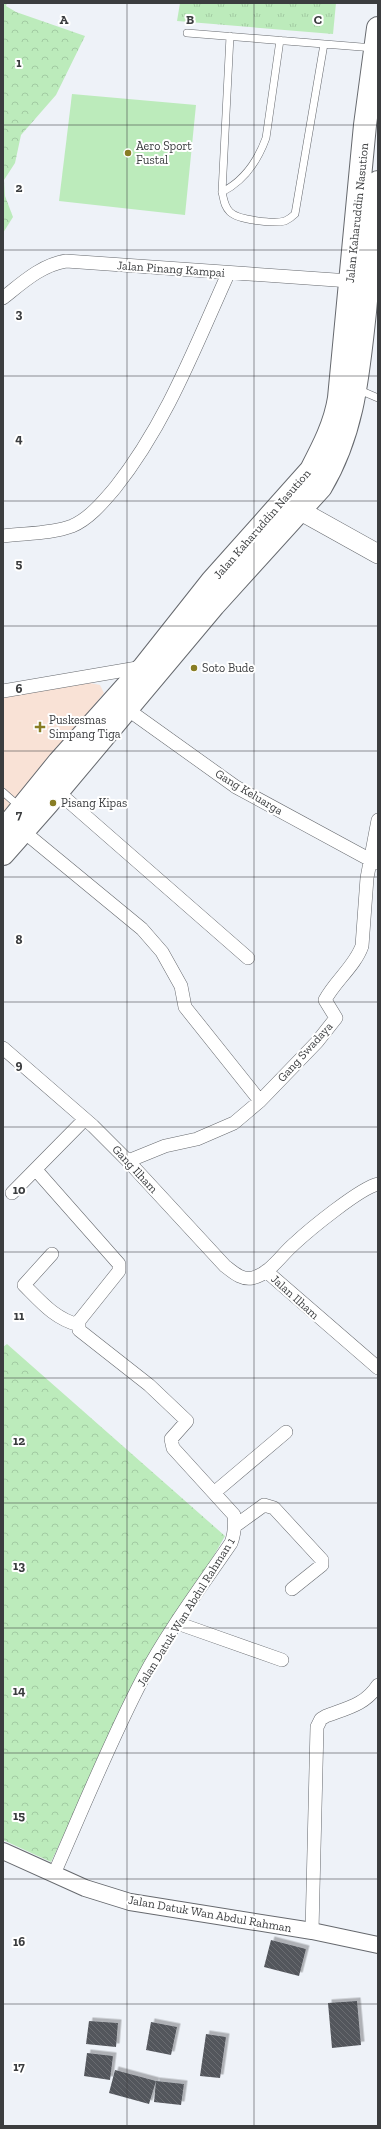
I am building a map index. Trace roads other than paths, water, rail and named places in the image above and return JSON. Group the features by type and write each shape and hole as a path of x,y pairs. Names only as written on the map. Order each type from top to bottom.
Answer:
{"highway":[{"name":"Jalan Kaharuddin Nasution","path":"3,854 21,809 59,762 214,605 292,505 311,470 336,413 366,125 377,38"},
{"name":"Jalan Kaharuddin Nasution","path":"292,505 321,487 330,472 346,433 357,389 378,182"},
{"name":"Jalan Kaharuddin Nasution","path":"13,831 58,792 127,709 149,671"}],"main road":[{"path":"292,505 378,554"}],"street":[{"name":"Jalan Pinang Kampai","path":"3,298 43,268 54,263 66,261 350,282"},
{"path":"3,536 58,530 72,526 82,520 103,502 131,468 169,404 228,274"},
{"path":"3,691 149,671"},
{"name":"Gang Keluarga","path":"127,709 236,787 374,862"},
{"path":"58,792 248,958"},
{"name":"Gang Swadaya","path":"128,1161 165,1146 197,1139 234,1123 260,1101 317,1042 336,1018 325,1000 332,987 358,955 362,946 374,862 378,820"},
{"path":"13,831 142,928 162,952 181,986 185,1007 260,1101"},
{"name":"Gang Ilham","path":"3,1048 86,1119 128,1161 225,1266 244,1278 252,1278 266,1271"},
{"path":"12,1193 86,1119"},
{"path":"36,1170 119,1264 119,1271 79,1321 78,1325 68,1322 51,1312 24,1285 52,1254"},
{"name":"Jalan Ilham","path":"378,1184 360,1192 293,1244 266,1271 378,1368"},
{"name":"Jalan Datuk Wan Abdul Rahman 1","path":"54,1874 112,1742 144,1677 177,1623 231,1543 234,1535 234,1515 215,1492 173,1448 171,1439 187,1421 149,1385 79,1330 78,1325"},
{"path":"215,1492 286,1432"},
{"path":"234,1526 264,1505 269,1505 274,1508 322,1560 322,1565 292,1589"},
{"path":"177,1623 282,1660"},
{"path":"312,1931 317,1728 321,1719 326,1716 361,1704 370,1696 378,1685"},
{"name":"Jalan Datuk Wan Abdul Rahman","path":"3,1851 85,1888 130,1902 312,1931 378,1945"}],"lane":[{"path":"187,33 324,44 377,38"},
{"path":"230,36 222,192 225,206 231,213 242,218 283,221 295,214 324,44"},
{"path":"222,192 232,187 253,165 261,152 266,138 280,40"},
{"path":"357,389 378,398"},
{"path":"3,792 21,809"}],"place":[{"name":"Aero Sport Fustal","path":"128,153"},
{"name":"Soto Bude","path":"194,668"},
{"name":"Puskesmas Simpang Tiga","path":"40,727"},
{"name":"Pisang Kipas","path":"53,803"}]}
